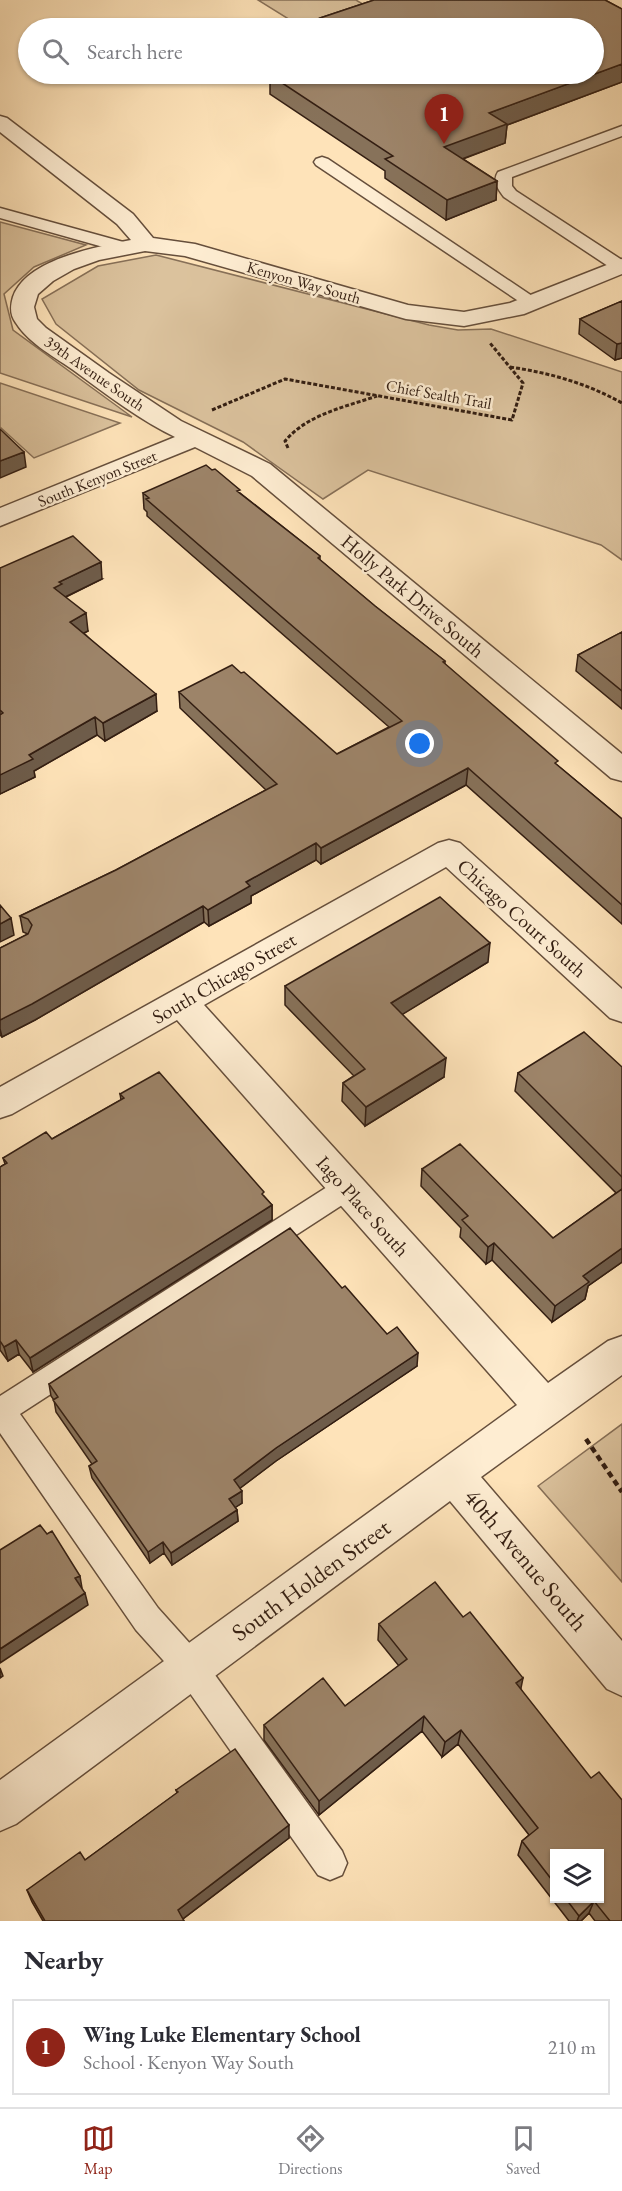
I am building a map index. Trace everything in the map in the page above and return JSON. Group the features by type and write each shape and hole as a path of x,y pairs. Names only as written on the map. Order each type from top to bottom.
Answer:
{"street":[{"path":"0,122 125,219 139,233 145,244 121,248"},
{"name":"Kenyon Way South","path":"145,244 187,249 406,312 464,319 516,309 532,302"},
{"name":"39th Avenue South","path":"121,248 66,264 45,276 27,291 22,307 26,321 38,333 100,378 198,426"},
{"path":"532,302 621,266"},
{"name":"South Kenyon Street","path":"0,518 198,426"},
{"name":"Holly Park Drive South","path":"198,426 261,470 622,770"},
{"name":"South Chicago Street","path":"0,1104 448,851"},
{"name":"Chicago Court South","path":"448,851 622,1009"},
{"name":"Iago Place South","path":"181,1002 505,1366 546,1408"},
{"name":"South Holden Street","path":"0,1808 453,1474 622,1353"},
{"name":"40th Avenue South","path":"453,1474 622,1674"}],"lane":[{"path":"621,266 510,194 504,186 504,176 622,131"},
{"path":"322,162 532,302"},
{"path":"0,213 121,248"},
{"path":"330,1863 191,1668 147,1619 1,1410 347,1188"}],"path":[{"path":"494,350 510,367 553,373 603,392 622,403"},
{"name":"Chief Sealth Trail","path":"198,426 285,379 513,420 523,383 510,367"},
{"path":"286,455 289,449 285,441 307,422 378,395"},
{"path":"586,1439 622,1492"}],"shaded area":[{"path":"258,0 356,0 376,12 358,18 287,18"},
{"path":"0,222 86,245 34,267 4,294 13,330 132,417 0,373"},
{"path":"156,255 429,325 458,330 491,329 622,372 622,560 601,545 368,470 323,499 243,442 139,390 56,324 42,299 98,266"},
{"path":"0,383 120,423 34,458 0,427"},
{"path":"622,1424 622,1582 538,1486"}],"building":[{"path":"374,0 605,0 622,9 622,64 604,71 604,18 320,18"},
{"path":"284,84 568,84 489,113 507,124 444,147 497,181 447,200 385,159 393,156"},
{"path":"622,301 622,343 617,344 580,319"},
{"path":"0,429 24,452 0,461"},
{"path":"206,465 212,470 215,469 240,490 237,491 320,556 318,558 375,606 445,661 443,662 558,761 555,763 622,819 622,905 468,768 321,848 316,843 246,882 250,886 208,910 203,906 0,1020 0,948 28,934 32,925 28,919 20,916 116,870 277,784 179,692 232,665 241,673 244,672 337,754 402,721 146,499 149,498 143,493"},
{"path":"73,536 101,562 59,582 62,584 54,588 86,613 70,622 156,694 103,723 95,717 29,755 33,759 0,775 0,715 3,713 0,710 0,568"},
{"path":"622,632 622,691 578,655"},
{"path":"440,897 490,943 391,1003 446,1058 366,1107 343,1083 365,1069 285,986"},
{"path":"0,905 11,918 0,924"},
{"path":"584,1032 622,1067 622,1177 518,1073"},
{"path":"159,1072 264,1192 262,1194 272,1205 30,1358 16,1340 4,1347 0,1341 0,1167 7,1163 3,1158 46,1132 52,1139 124,1098 120,1094"},
{"path":"460,1144 553,1238 622,1189 622,1248 583,1276 589,1282 555,1306 494,1243 488,1247 462,1220 468,1216 422,1169"},
{"path":"290,1228 342,1288 345,1286 387,1334 397,1327 418,1353 276,1448 234,1480 242,1491 229,1499 237,1510 171,1553 163,1542 148,1552 89,1466 97,1461 53,1400 58,1397 49,1384"},
{"path":"40,1525 47,1534 52,1531 80,1576 75,1578 85,1593 0,1649 0,1550"},
{"path":"435,1582 463,1617 470,1612 523,1678 516,1683 591,1778 599,1772 622,1800 622,1921 610,1921 596,1903 604,1903 604,1849 550,1849 550,1877 522,1841 538,1828 461,1730 445,1742 424,1716 319,1801 264,1725 323,1678 345,1706 407,1659 379,1624"},
{"path":"235,1749 289,1825 178,1910 184,1921 45,1921 27,1890 80,1852 85,1860 178,1792 176,1790"},
{"path":"569,1903 592,1903 579,1916"}],"place":[{"name":"Wing Luke Elementary School","path":"444,144"}]}
